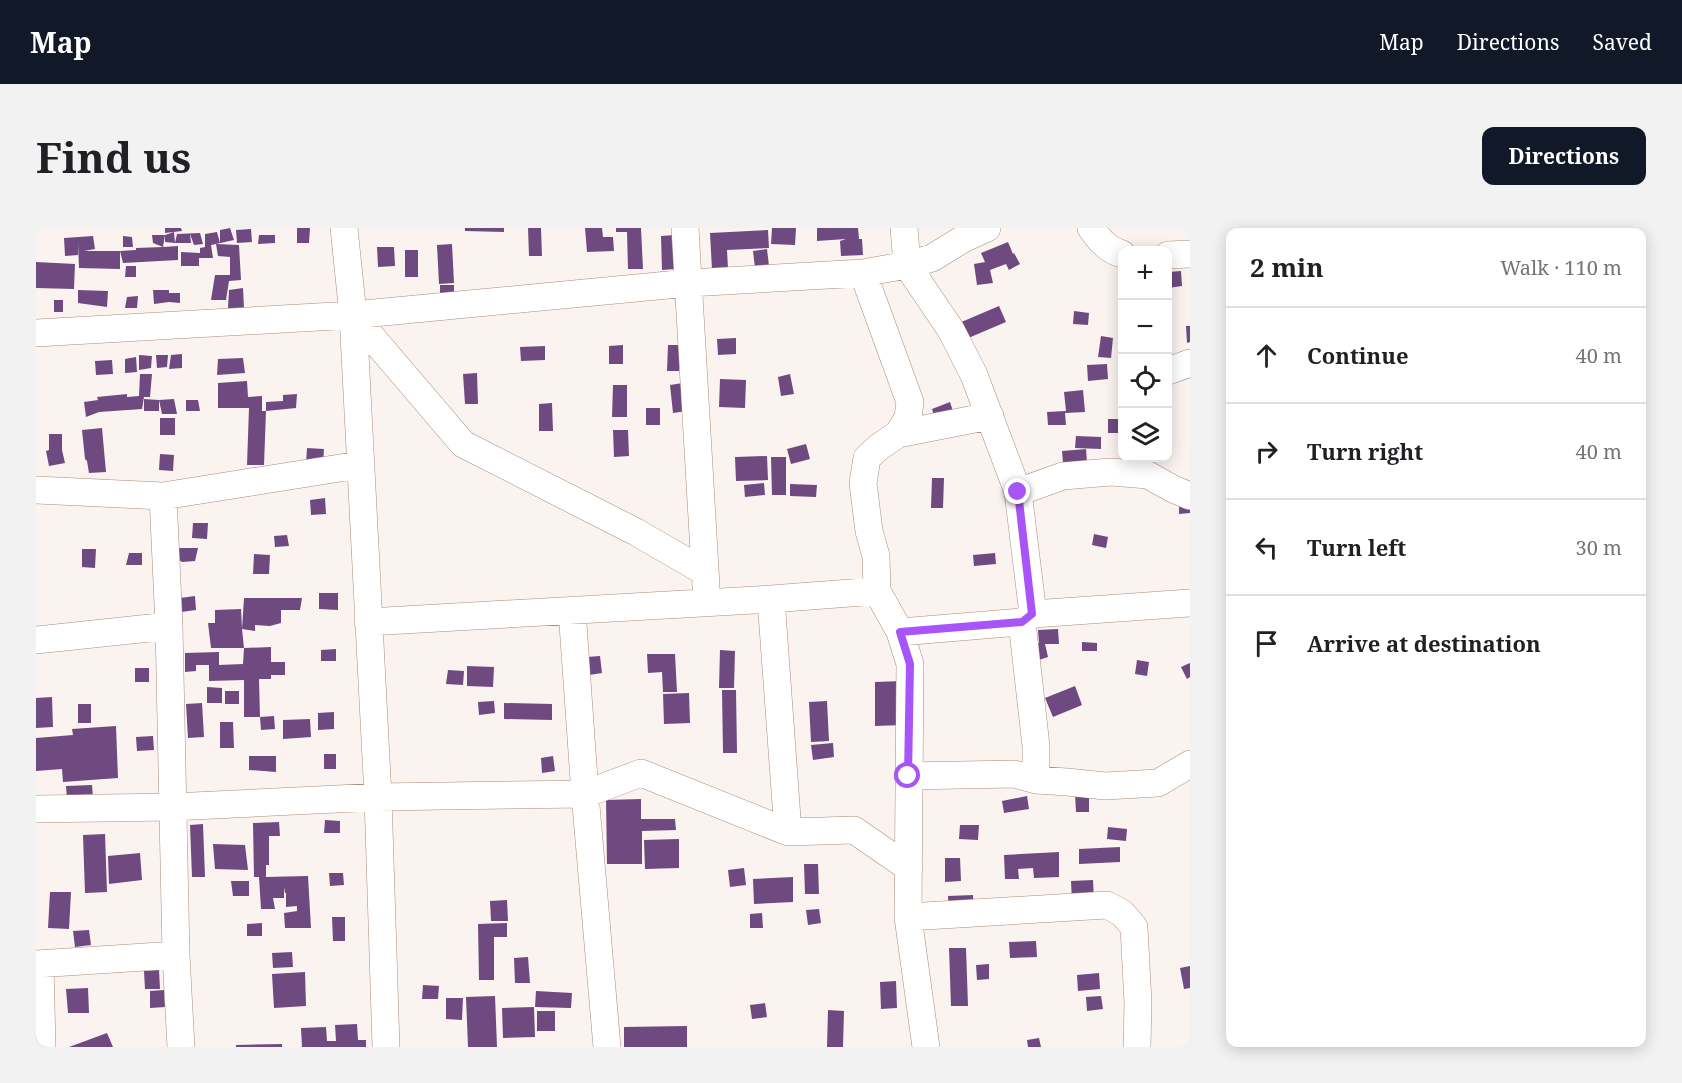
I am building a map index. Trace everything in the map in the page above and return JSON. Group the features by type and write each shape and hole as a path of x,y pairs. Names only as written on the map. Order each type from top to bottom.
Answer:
{"street":[{"path":"344,228 353,315 378,797 386,1047"},
{"path":"686,228 707,603"},
{"path":"904,228 907,265 951,330 974,375 1018,492 1036,746 1036,780"},
{"path":"36,333 353,315 689,283 863,273 932,258 963,238 987,228"},
{"path":"1091,228 1112,251 1118,253"},
{"path":"1172,255 1190,254"},
{"path":"863,273 910,402 908,418 898,434"},
{"path":"353,315 463,444 636,532 705,572"},
{"path":"1172,369 1190,363"},
{"path":"926,1047 908,917 910,664 900,632 877,591 876,556 869,531 863,483 867,458 898,434 990,416"},
{"path":"36,490 163,496 359,465"},
{"path":"1018,492 1063,476 1111,472 1138,466 1148,475 1190,496"},
{"path":"163,496 169,626 176,955 181,1047"},
{"path":"368,622 877,591"},
{"path":"771,599 788,832"},
{"path":"900,632 1190,603"},
{"path":"572,610 607,1047"},
{"path":"36,640 169,626"},
{"path":"908,776 1014,774 1036,780 1105,786 1158,783 1190,764"},
{"path":"36,809 172,807 378,797 585,794 641,773 788,832 854,830 909,868"},
{"path":"908,917 1107,904 1122,913 1134,927 1138,1003 1137,1047"},
{"path":"42,1047 38,964 176,955"}],"building":[{"path":"165,228 181,228 182,231 165,233"},
{"path":"230,228 234,240 211,245 213,258 199,258 199,266 181,266 181,252 200,253 200,248 205,247 205,234 217,232 220,243 220,230"},
{"path":"297,228 310,228 309,243 297,243"},
{"path":"465,228 504,228 504,232 465,231"},
{"path":"528,228 541,228 542,256 529,256"},
{"path":"585,228 602,228 603,237 613,237 614,251 587,252"},
{"path":"616,228 641,228 643,269 628,269 627,232 616,232"},
{"path":"772,228 796,228 795,245 771,244"},
{"path":"817,228 858,228 859,239 862,239 863,255 841,256 840,241 846,239 817,241"},
{"path":"251,229 252,242 237,243 236,230"},
{"path":"768,230 769,248 727,250 729,287 713,288 710,233"},
{"path":"174,232 175,243 165,242 165,235"},
{"path":"200,233 203,244 194,245 190,234 191,243 175,243 177,234"},
{"path":"152,235 165,235 163,247 153,243"},
{"path":"259,235 275,235 275,243 258,244"},
{"path":"675,235 676,269 662,270 661,236"},
{"path":"93,236 95,249 84,251 120,251 120,269 79,268 78,243 78,255 65,256 64,238"},
{"path":"123,236 132,237 133,247 123,247"},
{"path":"1008,242 1020,264 1009,270 1006,264 990,270 993,283 977,285 974,264 985,262 981,253"},
{"path":"216,244 239,245 241,280 229,281 226,300 211,300 215,275 230,275 230,257 218,256"},
{"path":"452,244 454,283 439,284 437,245"},
{"path":"178,246 178,260 123,263 120,251 136,250 136,248"},
{"path":"377,247 394,247 395,266 378,267"},
{"path":"767,249 769,266 755,268 753,251"},
{"path":"405,250 418,250 418,277 405,277"},
{"path":"36,262 75,264 74,289 36,288"},
{"path":"126,266 136,266 136,277 125,277"},
{"path":"1181,271 1182,286 1172,287 1172,272"},
{"path":"440,285 454,285 454,299 440,300"},
{"path":"243,288 244,308 228,308 229,290"},
{"path":"78,290 108,291 107,307 78,303"},
{"path":"153,290 180,293 180,303 154,304"},
{"path":"138,296 137,308 125,308 127,297"},
{"path":"54,300 63,300 63,312 54,312"},
{"path":"999,306 1006,322 959,342 952,326"},
{"path":"1074,311 1089,313 1088,325 1073,324"},
{"path":"1186,326 1190,326 1190,342 1187,343"},
{"path":"1101,336 1113,338 1111,358 1098,357"},
{"path":"736,338 736,354 718,355 717,339"},
{"path":"623,345 623,364 609,364 609,346"},
{"path":"668,345 681,345 679,371 667,371"},
{"path":"545,346 545,360 521,361 520,347"},
{"path":"182,354 182,368 169,369 171,355"},
{"path":"139,355 152,356 151,368 139,370"},
{"path":"156,355 168,355 167,367 157,368"},
{"path":"136,357 137,372 125,373 125,359"},
{"path":"243,358 245,373 217,375 218,359"},
{"path":"112,360 113,374 96,375 95,361"},
{"path":"1107,364 1108,379 1088,381 1087,365"},
{"path":"477,373 478,404 465,404 463,374"},
{"path":"140,374 152,374 150,397 144,397 142,409 99,412 86,417 84,402 98,400 97,397 127,394 127,397 139,396"},
{"path":"790,374 794,394 781,396 778,377"},
{"path":"720,379 746,380 745,408 719,407"},
{"path":"247,381 248,397 262,396 262,411 266,411 264,465 247,465 249,408 218,408 218,383"},
{"path":"683,383 687,411 673,413 670,385"},
{"path":"613,385 627,385 627,417 612,417"},
{"path":"1083,390 1085,412 1065,413 1066,425 1048,425 1047,412 1066,411 1064,392"},
{"path":"297,394 296,408 266,411 266,402 283,401 283,395"},
{"path":"144,399 159,400 159,411 144,411"},
{"path":"174,399 177,414 162,414 159,400"},
{"path":"186,400 198,400 200,411 186,411"},
{"path":"950,402 955,417 936,423 932,409"},
{"path":"552,403 553,431 539,431 539,404"},
{"path":"646,408 660,408 660,425 646,425"},
{"path":"160,418 175,418 175,435 160,435"},
{"path":"1108,419 1118,419 1118,433 1108,433"},
{"path":"102,428 106,472 89,473 82,430"},
{"path":"613,430 628,430 629,456 614,457"},
{"path":"49,434 62,434 65,463 49,466 46,451 49,450"},
{"path":"1076,436 1101,437 1101,449 1075,448"},
{"path":"806,444 810,459 791,464 787,449"},
{"path":"307,448 324,449 323,465 306,464"},
{"path":"1086,449 1087,462 1063,463 1062,451"},
{"path":"160,454 174,455 173,471 159,470"},
{"path":"767,456 768,480 736,481 735,457"},
{"path":"771,457 786,457 786,495 772,495"},
{"path":"932,478 944,478 943,508 931,508"},
{"path":"764,483 765,495 745,497 744,485"},
{"path":"790,484 817,485 816,497 790,496"},
{"path":"325,498 326,514 311,515 310,500"},
{"path":"1179,502 1190,502 1190,513 1179,514"},
{"path":"193,523 208,523 207,539 192,538"},
{"path":"1094,534 1108,537 1106,548 1092,545"},
{"path":"287,535 289,546 275,547 274,536"},
{"path":"178,548 198,548 195,561 182,562 175,557"},
{"path":"82,549 96,549 95,568 82,567"},
{"path":"129,553 142,553 142,565 126,565"},
{"path":"995,553 996,564 974,566 973,555"},
{"path":"254,554 270,555 269,574 253,574"},
{"path":"319,593 338,593 338,610 319,609"},
{"path":"195,596 196,610 181,612 180,598"},
{"path":"244,598 302,598 300,610 281,610 281,623 270,626 255,625 255,631 242,629"},
{"path":"241,609 244,648 211,648 208,623 215,623 215,610"},
{"path":"1058,629 1059,644 1045,644 1048,657 1036,661 1032,646 1039,643 1038,630"},
{"path":"1082,642 1097,643 1097,651 1082,651"},
{"path":"271,647 271,662 285,662 285,675 271,675 271,679 259,679 260,717 244,717 244,680 209,681 209,665 196,665 196,671 185,672 185,653 219,652 219,665 243,664 244,648"},
{"path":"336,649 336,661 321,661 321,650"},
{"path":"720,650 735,651 734,688 719,688"},
{"path":"647,654 675,654 677,692 663,692 662,672 648,673"},
{"path":"600,656 602,673 589,675 587,657"},
{"path":"1137,660 1149,662 1147,676 1135,674"},
{"path":"1190,663 1190,677 1187,679 1181,667"},
{"path":"467,666 494,667 493,687 467,686"},
{"path":"135,668 149,668 149,682 135,682"},
{"path":"448,670 464,671 463,685 446,684"},
{"path":"902,681 903,725 875,726 875,682"},
{"path":"1075,686 1082,705 1053,717 1045,698"},
{"path":"207,687 222,688 222,703 207,703"},
{"path":"722,690 736,690 737,753 723,753"},
{"path":"225,691 239,691 239,704 225,704"},
{"path":"689,693 690,723 664,724 663,694"},
{"path":"52,697 53,727 36,728 36,698"},
{"path":"494,701 495,713 479,715 478,702"},
{"path":"827,701 829,741 811,742 809,702"},
{"path":"202,703 204,737 188,738 186,704"},
{"path":"504,703 552,704 552,720 504,719"},
{"path":"78,704 91,704 91,723 78,723"},
{"path":"334,712 334,729 318,730 318,713"},
{"path":"274,716 275,729 261,730 260,717"},
{"path":"310,719 311,737 283,739 283,720"},
{"path":"220,722 233,722 234,748 220,748"},
{"path":"116,726 118,778 63,782 62,769 36,771 36,738 73,735 72,729"},
{"path":"153,736 154,750 137,751 136,737"},
{"path":"833,743 834,757 813,760 811,745"},
{"path":"324,754 336,754 336,769 324,769"},
{"path":"249,756 276,756 276,772 249,770"},
{"path":"553,756 555,771 542,773 541,758"},
{"path":"92,785 93,797 67,799 66,786"},
{"path":"1075,794 1089,794 1089,812 1076,812"},
{"path":"1027,796 1029,809 1004,813 1002,801"},
{"path":"641,799 641,819 675,819 676,830 642,831 642,864 607,864 606,800"},
{"path":"325,820 340,821 340,833 324,833"},
{"path":"279,822 280,836 269,836 269,865 266,865 266,877 308,876 311,928 285,928 284,913 297,911 297,906 286,907 284,887 284,898 273,898 275,909 261,909 259,877 254,877 253,823"},
{"path":"203,824 205,877 192,877 190,825"},
{"path":"960,825 979,825 978,840 959,839"},
{"path":"1108,827 1127,829 1126,841 1107,839"},
{"path":"105,834 107,892 85,893 83,835"},
{"path":"679,839 679,868 645,869 644,840"},
{"path":"213,844 245,845 248,870 215,869"},
{"path":"1120,847 1120,862 1079,864 1079,849"},
{"path":"1059,852 1059,877 1034,878 1033,868 1018,869 1019,879 1005,879 1004,855"},
{"path":"140,853 142,880 109,884 108,856"},
{"path":"945,858 960,858 961,881 945,882"},
{"path":"804,864 818,864 819,894 805,894"},
{"path":"744,868 746,885 730,887 728,870"},
{"path":"329,873 343,873 344,885 330,886"},
{"path":"793,877 793,902 754,904 753,879"},
{"path":"1093,880 1094,901 1072,902 1071,881"},
{"path":"231,881 249,881 249,896 233,896"},
{"path":"50,892 71,892 69,929 48,928"},
{"path":"973,895 974,913 949,914 948,896"},
{"path":"507,900 508,921 491,921 490,901"},
{"path":"819,909 821,923 808,925 806,910"},
{"path":"762,913 763,928 750,928 750,914"},
{"path":"332,917 345,917 345,941 333,941"},
{"path":"262,923 262,936 247,936 247,924"},
{"path":"507,923 507,937 494,937 494,980 479,980 478,924"},
{"path":"89,930 91,945 75,947 73,931"},
{"path":"1036,941 1037,957 1010,958 1009,942"},
{"path":"949,948 966,948 968,1006 951,1006"},
{"path":"292,952 293,967 273,968 272,953"},
{"path":"528,957 530,983 515,983 514,958"},
{"path":"989,964 989,979 977,980 976,965"},
{"path":"1190,966 1190,988 1184,989 1180,968"},
{"path":"159,970 160,989 145,989 144,971"},
{"path":"305,972 306,1006 274,1008 272,974"},
{"path":"1099,973 1100,989 1078,991 1077,975"},
{"path":"896,981 897,1008 881,1009 880,982"},
{"path":"423,985 439,986 438,999 422,999"},
{"path":"88,988 89,1013 68,1013 66,989"},
{"path":"164,990 165,1007 150,1008 150,991"},
{"path":"536,991 572,993 571,1008 535,1007"},
{"path":"495,996 497,1047 468,1047 466,997"},
{"path":"1101,996 1103,1009 1087,1011 1086,997"},
{"path":"446,998 463,998 462,1020 446,1019"},
{"path":"765,1003 767,1017 752,1019 750,1005"},
{"path":"534,1007 535,1037 503,1038 502,1008"},
{"path":"828,1010 844,1011 843,1047 827,1047"},
{"path":"537,1011 555,1011 555,1031 537,1031"},
{"path":"357,1024 358,1040 366,1040 366,1047 302,1047 301,1028 326,1027 327,1041 336,1041 335,1025"},
{"path":"687,1026 687,1047 624,1047 624,1027"},
{"path":"107,1033 113,1047 69,1047"},
{"path":"1039,1038 1041,1047 1028,1047 1027,1040"},
{"path":"282,1044 282,1047 236,1047 236,1045"}],"route":[{"path":"908,776 910,664 900,632 1022,622 1032,614 1018,492"}]}
